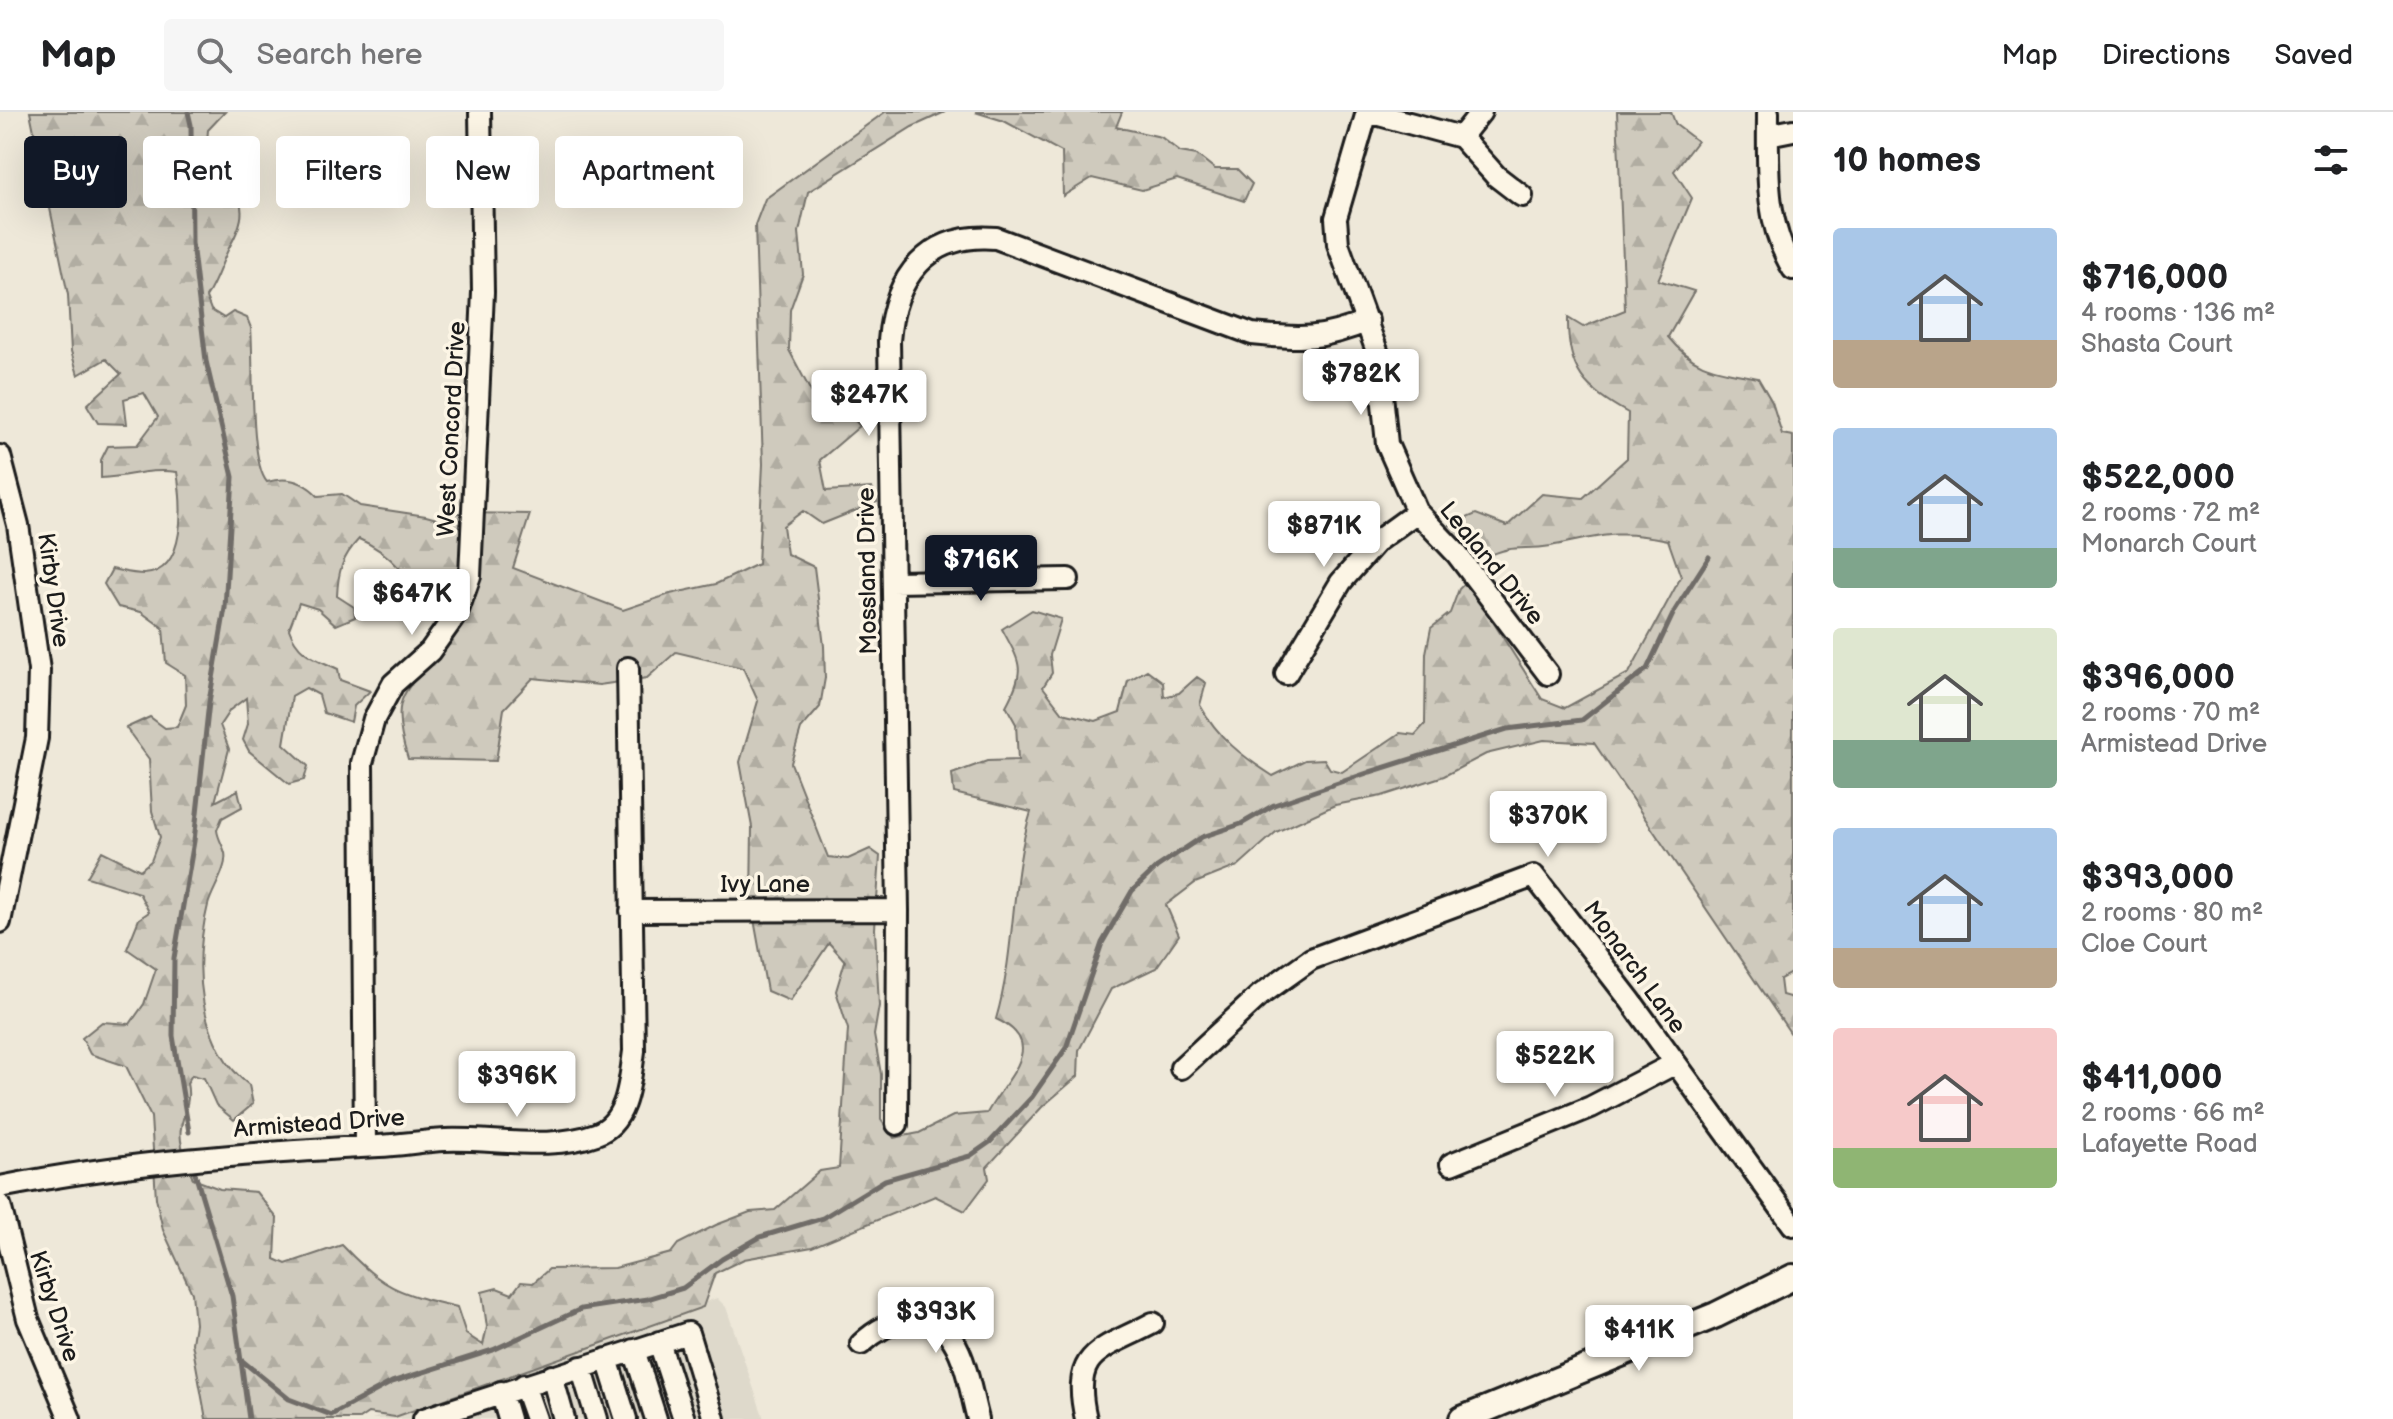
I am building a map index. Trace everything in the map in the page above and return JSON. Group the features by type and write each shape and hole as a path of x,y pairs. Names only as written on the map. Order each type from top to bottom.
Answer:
{"main road":[{"path":"1462,1419 1716,1315 1793,1277"}],"street":[{"name":"West Concord Drive","path":"365,1146 362,763 374,719 393,684 430,651 457,613 470,576 483,292 480,112"},
{"name":"Lealand Drive","path":"1461,137 1367,112 1336,218 1338,244 1378,354 1387,444 1417,512 1456,553 1548,674"},
{"path":"1481,112 1461,137 1496,176 1522,196"},
{"path":"1768,112 1772,215 1778,238 1793,269"},
{"path":"1768,135 1793,130"},
{"name":"Mossland Drive","path":"897,1124 898,910 891,315 910,271 929,254 951,242 977,236 996,238 1252,334 1295,338 1331,336 1368,321"},
{"name":"Kirby Drive","path":"0,456 3,492 20,537 39,670 37,738 0,922"},
{"path":"1286,674 1341,582 1377,541 1417,512"},
{"path":"893,582 1068,579"},
{"name":"Armistead Drive","path":"0,1187 117,1165 268,1150 444,1140 565,1141 598,1134 615,1120 628,1095 634,1051 628,668"},
{"name":"Monarch Lane","path":"1181,1068 1259,996 1311,959 1534,876 1630,1000 1793,1225"},
{"name":"Ivy Lane","path":"631,911 898,910"},
{"path":"1451,1164 1591,1107 1674,1064"},
{"name":"Kirby Drive","path":"0,1205 28,1319 62,1416"},
{"path":"861,1344 879,1328 910,1317 943,1327 956,1346 978,1419"},
{"path":"1086,1419 1081,1381 1083,1368 1092,1355 1153,1323"},
{"path":"424,1419 475,1410 501,1392 688,1333 714,1419"},
{"path":"659,1342 684,1419"},
{"path":"634,1350 656,1419"},
{"path":"607,1359 626,1419"},
{"path":"581,1367 597,1419"},
{"path":"552,1376 564,1419"},
{"path":"524,1385 536,1419"},
{"path":"501,1392 509,1419"}],"shaded area":[{"path":"717,1298 726,1307 764,1419 372,1419"}],"green space":[{"path":"30,112 225,112 208,130 207,136 143,136 143,208 241,208 237,232 206,297 211,310 224,318 233,312 247,318 251,328 257,454 267,482 295,481 318,496 342,494 360,506 448,522 456,513 530,514 513,568 623,610 670,594 716,584 758,564 763,464 755,225 765,199 885,112 945,112 912,127 808,192 799,232 803,274 790,310 789,350 817,403 846,410 860,426 820,460 826,491 872,488 877,502 822,524 803,511 783,526 787,554 814,567 824,646 825,678 820,707 801,729 791,763 828,857 848,859 870,849 880,856 875,929 879,1006 874,1035 881,1074 881,1120 894,1138 919,1133 953,1116 987,1113 1019,1062 1022,1050 1020,1039 1012,1029 996,1019 1007,967 1019,863 1031,812 954,793 952,774 987,761 1018,760 1016,724 1006,706 1019,675 1019,667 1002,629 1032,610 1061,619 1050,655 1052,673 1043,687 1063,713 1096,721 1120,712 1128,681 1147,670 1163,682 1164,697 1179,693 1197,677 1206,683 1200,705 1215,727 1241,753 1273,776 1305,760 1324,759 1330,769 1342,772 1400,733 1415,735 1425,724 1426,653 1431,628 1450,613 1459,589 1467,581 1542,699 1565,708 1629,673 1681,577 1668,540 1609,535 1551,546 1511,549 1484,558 1460,547 1448,526 1476,514 1507,526 1542,494 1583,498 1627,458 1628,413 1590,386 1575,365 1568,318 1583,327 1625,310 1617,112 1671,112 1676,125 1697,141 1674,171 1692,198 1658,280 1694,291 1668,337 1688,356 1708,367 1758,378 1772,402 1782,434 1793,436 1793,972 1780,979 1782,995 1793,998 1793,1037 1594,743 1544,740 1486,754 1444,776 1382,796 1335,805 1276,832 1238,866 1195,883 1166,905 1179,935 1156,968 1111,989 1079,1050 1078,1076 1042,1107 987,1167 989,1179 965,1211 935,1196 812,1247 744,1259 715,1273 703,1307 395,1417 368,1413 359,1419 206,1419 192,1343 195,1324 192,1293 163,1230 156,1198 151,1117 126,1066 90,1054 82,1038 102,1022 130,1024 144,1004 156,969 127,949 139,919 149,912 139,893 87,877 102,851 140,870 151,861 160,837 152,811 149,759 126,728 150,717 165,728 177,727 186,705 185,675 166,663 163,628 141,612 118,607 104,584 112,569 144,574 158,570 168,561 179,533 179,485 177,472 166,471 101,478 101,460 108,446 137,445 158,417 144,393 124,399 127,424 98,423 87,405 121,374 106,359 78,375 71,351 68,295 50,208 127,208 127,136 35,136","holes":["359,539 389,558 411,582 450,639 414,681 401,703 399,717 408,759 496,761 504,709 533,678 599,685 647,678 676,652 743,668 758,701 740,762 752,827 751,903 767,991 790,1001 829,943 845,961 836,991 848,1029 839,1168 820,1171 775,1210 750,1212 716,1225 678,1244 671,1253 615,1268 549,1269 533,1283 521,1282 512,1294 497,1288 482,1292 487,1327 483,1345 466,1334 457,1307 394,1288 370,1272 342,1245 286,1264 275,1259 277,1218 256,1192 220,1189 193,1179 181,1140 188,1101 187,1083 192,1075 204,1078 216,1105 234,1120 253,1104 249,1085 232,1068 219,1048 203,1002 203,928 225,859 217,830 222,818 242,807 238,790 215,802 229,749 220,725 230,710 246,698 248,724 243,740 249,751 289,784 304,780 308,766 284,744 292,696 306,688 319,695 324,713 351,722 354,706 370,691 340,680 338,669 302,650 289,629 299,603 318,609 336,625 355,617 354,607 337,596 345,559"]},
{"path":"975,112 1122,112 1116,127 1161,137 1180,152 1197,155 1215,169 1237,169 1252,184 1244,201 1177,179 1142,190 1092,178 1063,196 1062,152 1004,121"}],"waterway":[{"path":"188,112 191,125 192,243 206,361 233,477 225,608 209,702 194,841 174,958 173,1036 189,1132"},
{"path":"240,1359 289,1399 331,1415 392,1382 493,1350 581,1309 647,1299 683,1288 722,1259 760,1237 823,1218 885,1180 970,1156 990,1142 1032,1097 1066,1048 1102,943 1132,891 1157,867 1202,837 1241,824 1274,805 1507,729 1582,720 1647,669 1675,610 1709,557"},
{"path":"195,1173 232,1296 249,1419"}]}
